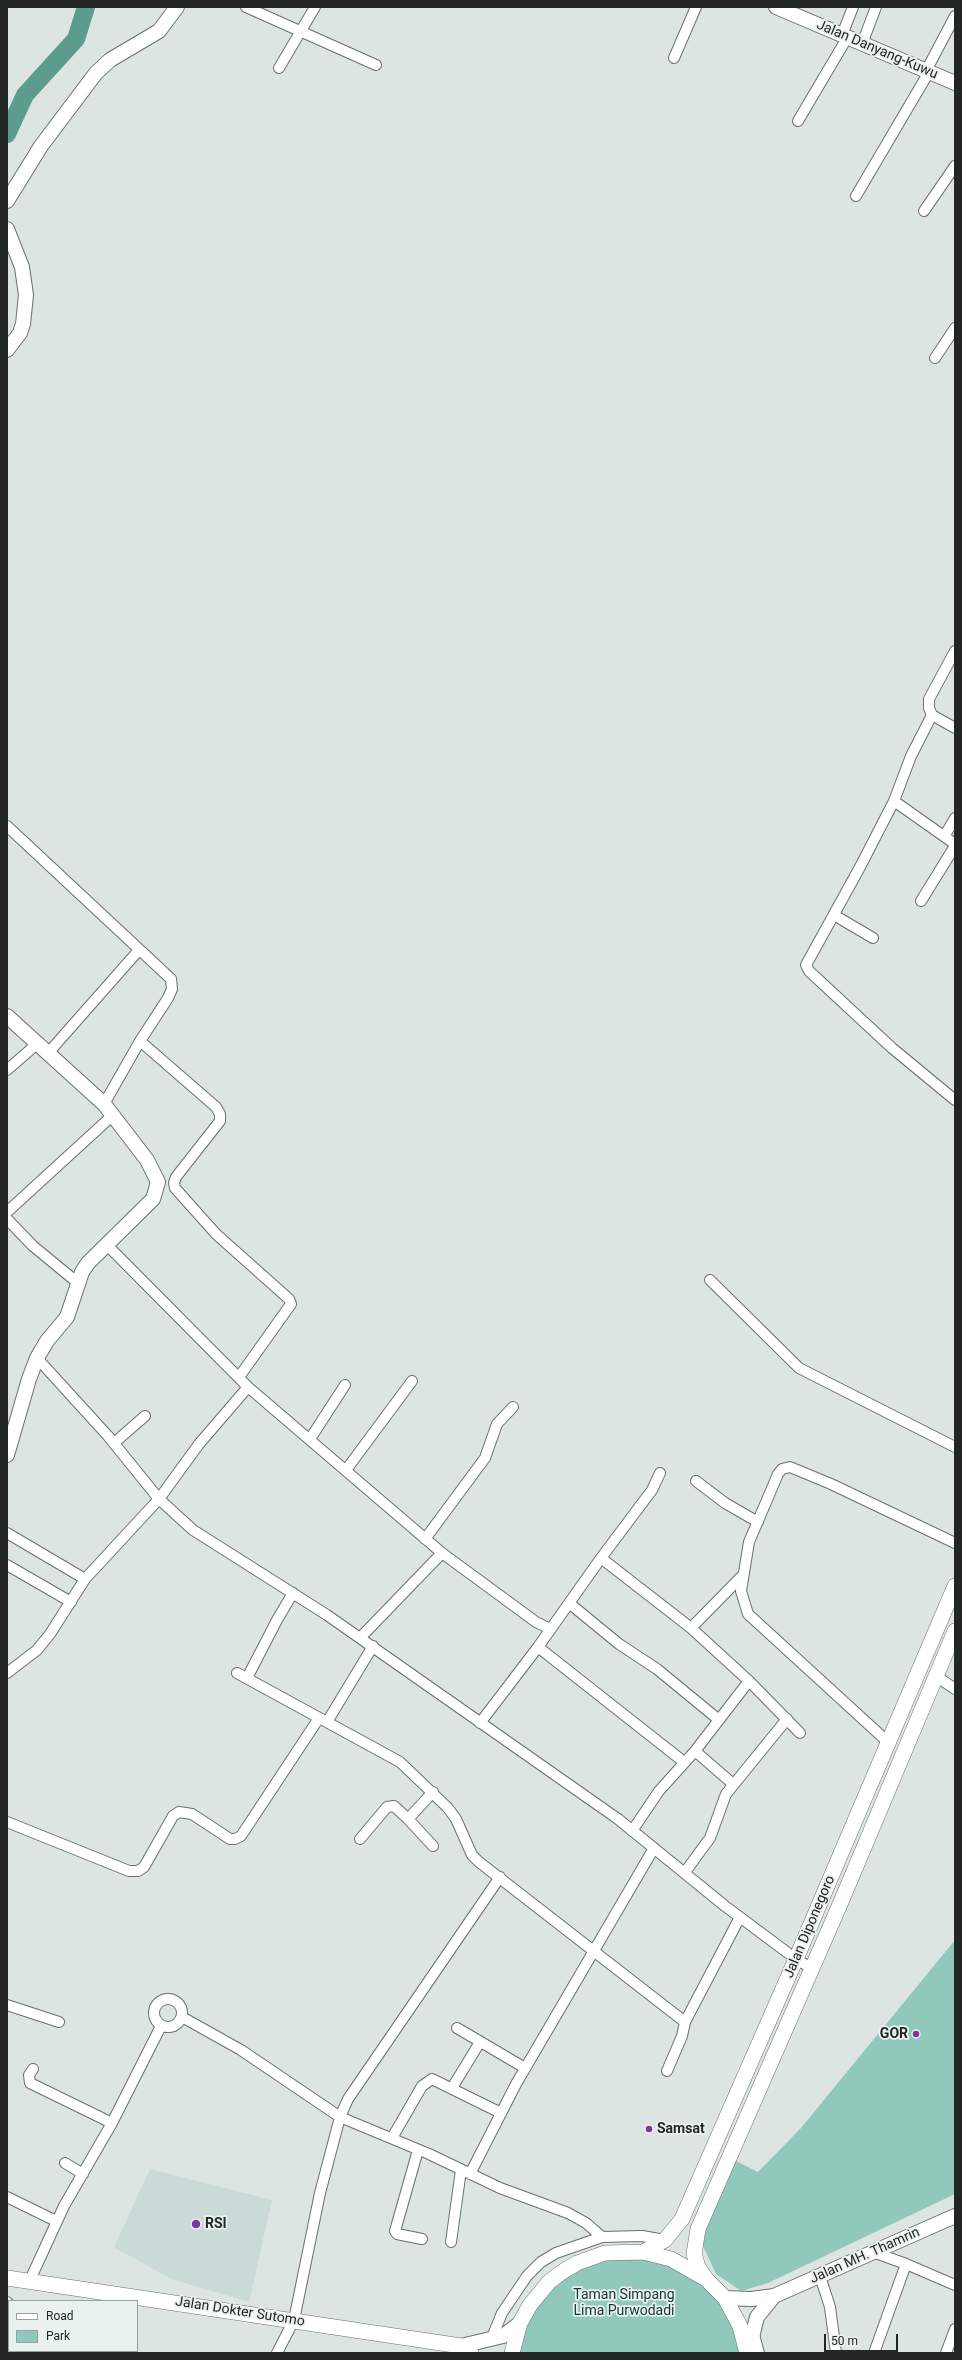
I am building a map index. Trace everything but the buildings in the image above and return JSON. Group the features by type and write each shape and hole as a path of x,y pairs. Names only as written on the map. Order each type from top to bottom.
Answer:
{"main road":[{"name":"Jalan Diponegoro","path":"643,2252 665,2240 682,2219 796,1960 955,1586"},
{"name":"Jalan Diponegoro","path":"706,2279 698,2267 694,2254 698,2229 955,1631"},
{"path":"512,2353 520,2323 539,2293 562,2272 577,2263 605,2253 643,2252 671,2258 706,2279 725,2298 740,2326 748,2353"},
{"name":"Jalan Dokter Sutomo","path":"7,2278 30,2280 294,2320 466,2349"}],"street":[{"path":"7,201 41,146 96,73 110,60 159,31 177,7"},
{"path":"246,7 376,65"},
{"path":"279,68 302,32 315,7"},
{"path":"674,58 696,7"},
{"name":"Jalan Danyang-Kuwu","path":"776,7 797,11 845,37 955,83"},
{"path":"798,121 845,37 853,7"},
{"path":"862,44 876,7"},
{"path":"856,196 928,71 955,16"},
{"path":"924,211 955,166"},
{"path":"7,229 22,267 26,295 23,324 20,333 7,350"},
{"path":"935,358 955,328"},
{"path":"955,651 929,699 929,708 932,715 955,728"},
{"path":"932,715 911,756 894,801 834,915 808,957 806,965 809,971 892,1048 954,1098"},
{"path":"894,801 945,835 955,845 921,901"},
{"path":"945,835 955,818"},
{"path":"7,826 139,950 166,972 171,980 172,989 104,1104"},
{"path":"834,915 873,938"},
{"path":"7,1070 44,1048 139,950"},
{"path":"7,1016 104,1104 147,1160 158,1182 153,1199 88,1263 78,1283 67,1316 47,1341 37,1358 29,1379 7,1455"},
{"path":"140,1041 216,1107 220,1114 220,1121 174,1183"},
{"path":"7,1212 112,1116"},
{"path":"158,1182 174,1183"},
{"path":"174,1183 180,1196 216,1234 289,1299 291,1304 239,1377"},
{"path":"7,1219 34,1246 78,1283"},
{"path":"107,1245 248,1387 442,1553 536,1622 550,1630"},
{"path":"710,1280 799,1368 955,1447"},
{"path":"37,1358 114,1442 159,1499 194,1530 293,1593 372,1646 480,1722 632,1831 796,1960 811,1968"},
{"path":"346,1470 412,1381"},
{"path":"310,1439 346,1385"},
{"path":"7,1673 37,1650 71,1602 85,1579 159,1499 199,1444 248,1387"},
{"path":"425,1539 485,1458 498,1424 513,1407"},
{"path":"114,1442 145,1416"},
{"path":"889,1742 748,1614 741,1592 742,1576 749,1542 778,1474 782,1469 790,1467 831,1484 955,1543"},
{"path":"480,1722 538,1647 601,1558 652,1490 660,1473"},
{"path":"696,1481 725,1503 758,1522"},
{"path":"7,1533 85,1579"},
{"path":"360,1638 442,1553"},
{"path":"601,1558 691,1628 749,1681 800,1733"},
{"path":"7,1565 71,1602"},
{"path":"691,1628 742,1576"},
{"path":"247,1678 277,1620 293,1593"},
{"path":"569,1603 619,1644 657,1669 719,1720"},
{"path":"7,1822 129,1871 138,1870 144,1867 173,1816 179,1812 192,1814 230,1839 236,1839 241,1836 323,1720 372,1646"},
{"path":"538,1647 684,1762"},
{"path":"237,1673 400,1762 433,1792 456,1819 472,1855 592,1952 685,2022"},
{"path":"936,1676 955,1689"},
{"path":"632,1831 658,1791 695,1751 749,1681"},
{"path":"685,1872 710,1838 726,1794 787,1719"},
{"path":"695,1751 733,1784"},
{"path":"408,1819 433,1792"},
{"path":"360,1839 387,1807 394,1806 433,1846"},
{"path":"451,2242 466,2172 501,2114 525,2068 592,1952 654,1848"},
{"path":"277,2353 294,2320 320,2193 340,2117 348,2100 500,1877"},
{"path":"667,2072 682,2036 685,2022 740,1917"},
{"path":"164,1999 177,2001 182,2008 182,2017 174,2026 161,2026 155,2019 154,2011 157,2003 164,1999"},
{"path":"7,2005 59,2022"},
{"path":"182,2017 241,2050 340,2117 392,2138 500,2188 568,2213 586,2222 602,2238"},
{"path":"30,2280 56,2221 112,2123 161,2026"},
{"path":"457,2028 525,2068"},
{"path":"452,2088 480,2042"},
{"path":"33,2069 29,2075 30,2082 112,2123"},
{"path":"392,2138 428,2081 436,2080 501,2114"},
{"path":"418,2150 395,2231 397,2234 422,2239"},
{"path":"65,2163 82,2174"},
{"path":"7,2197 56,2221"},
{"name":"Jalan MH. Thamrin","path":"774,2296 955,2216"},
{"path":"491,2340 502,2313 527,2276 541,2262 565,2248 602,2238 630,2236 665,2240"},
{"path":"873,2252 955,2285"},
{"path":"874,2353 906,2264"},
{"path":"820,2276 830,2308 836,2353"},
{"path":"725,2298 751,2299 774,2296"},
{"path":"748,2353 753,2329 763,2308 774,2296"},
{"path":"466,2349 503,2336 520,2323"},
{"path":"753,2329 759,2353"},
{"path":"946,2353 955,2329"}],"shaded area":[{"name":"RSI","path":"150,2169 272,2200 249,2302 171,2279 114,2247"}],"green space":[{"name":"GOR","path":"955,1940 955,2194 768,2283 741,2291 716,2274 703,2246 707,2223 736,2161 758,2172 801,2128"},
{"name":"Taman Simpang Lima Purwodadi","path":"643,2252 706,2279 747,2353 512,2353 520,2323 577,2263"}],"waterway":[{"path":"7,134 25,95 76,39 86,7"}],"place":[{"name":"GOR","path":"916,2034"},
{"name":"Samsat","path":"649,2129"},
{"name":"RSI","path":"196,2224"}]}
